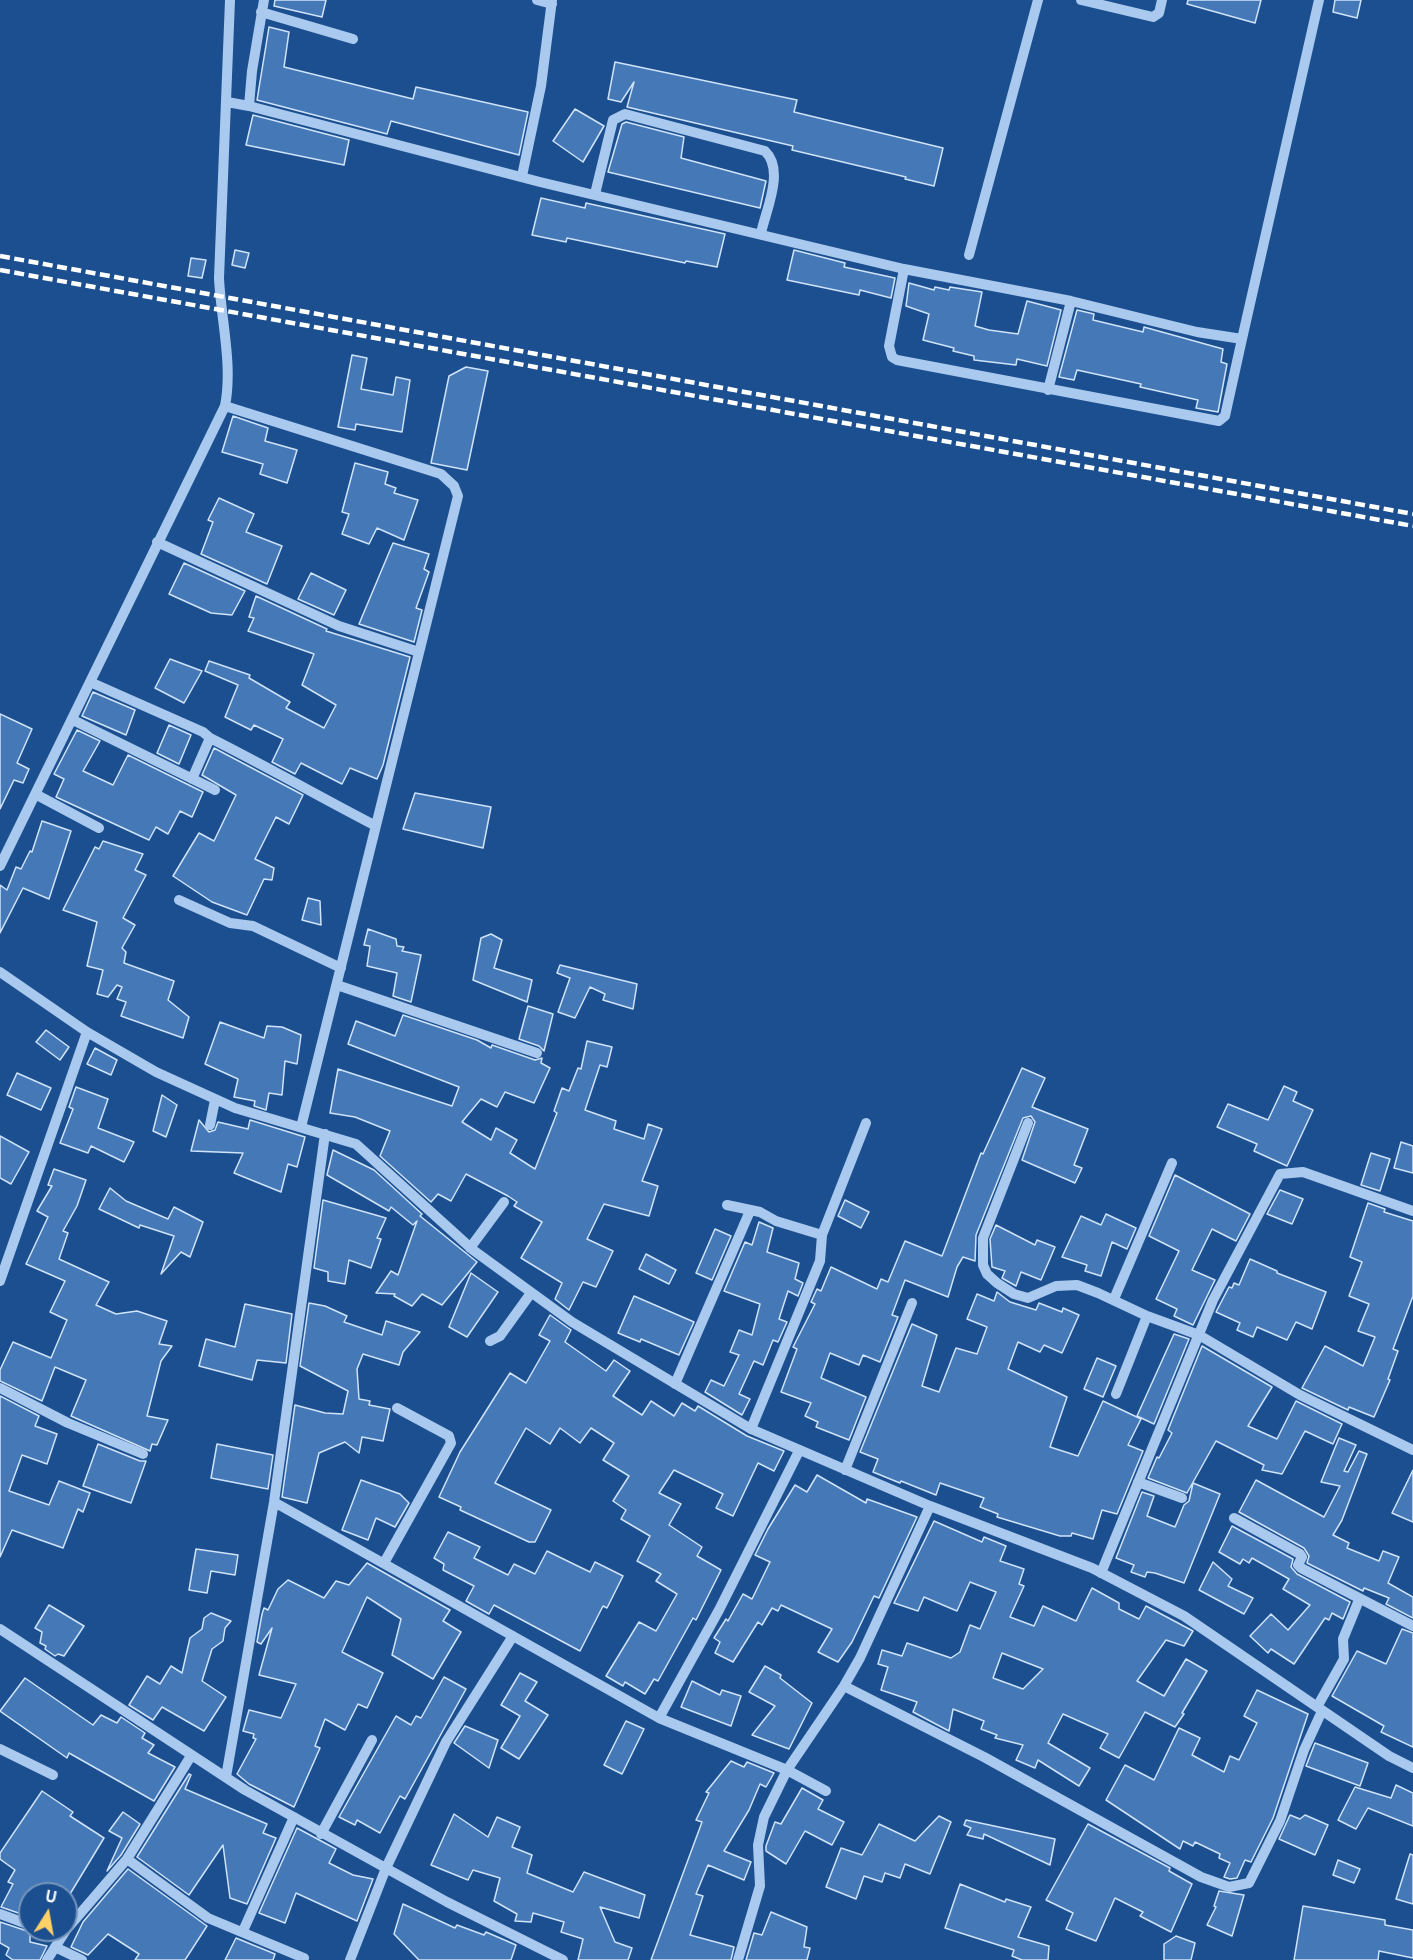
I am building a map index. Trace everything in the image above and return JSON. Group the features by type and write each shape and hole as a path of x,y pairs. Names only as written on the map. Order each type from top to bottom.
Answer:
{"street":[{"path":"0,866 37,795 157,542 225,406 229,382 221,321 219,279 230,0"},
{"path":"249,106 264,0"},
{"path":"525,177 541,86 552,2 537,0"},
{"path":"969,255 1038,0"},
{"path":"1081,0 1153,17 1159,13 1162,0"},
{"path":"904,269 889,346 892,357 1048,390 1219,421 1225,416 1319,0"},
{"path":"261,12 353,39"},
{"path":"227,102 540,182 904,269 1071,301 1197,332 1242,339"},
{"path":"595,194 613,120 625,114 765,151 773,162 775,172 761,233"},
{"path":"1048,390 1071,301"},
{"path":"225,406 441,474 454,486 458,496 301,1127"},
{"path":"157,542 331,622 419,652"},
{"path":"90,682 203,732 210,738 376,826"},
{"path":"73,720 215,790"},
{"path":"192,778 210,738"},
{"path":"37,795 99,828"},
{"path":"179,900 230,923 253,926 341,968"},
{"path":"0,972 87,1032 156,1072 215,1100 356,1144 470,1248 531,1293 572,1322 751,1429 930,1506 1101,1573 1184,1616 1389,1756 1413,1768"},
{"path":"337,985 537,1053"},
{"path":"0,1281 87,1032"},
{"path":"210,1125 215,1100"},
{"path":"1028,1122 983,1238 983,1265 987,1274 1014,1294 1028,1298 1056,1286 1077,1285 1114,1299 1147,1316 1199,1335 1300,1395 1413,1450"},
{"path":"751,1429 820,1261 822,1235 866,1123"},
{"path":"226,1777 274,1502 325,1134"},
{"path":"1114,1299 1172,1163"},
{"path":"1101,1573 1213,1300 1281,1174 1302,1172 1413,1211"},
{"path":"470,1248 504,1202"},
{"path":"727,1205 760,1212 776,1221 822,1235"},
{"path":"675,1384 750,1211"},
{"path":"490,1341 500,1336 531,1293"},
{"path":"845,1470 912,1303"},
{"path":"1116,1394 1147,1316"},
{"path":"0,1388 68,1423 143,1454"},
{"path":"384,1563 451,1443 449,1436 397,1408"},
{"path":"659,1718 719,1610 799,1450"},
{"path":"1138,1482 1182,1498"},
{"path":"274,1502 659,1718 787,1770 826,1791"},
{"path":"738,1960 760,1886 757,1871 759,1831 787,1770 844,1686 930,1506"},
{"path":"1234,1518 1300,1554 1302,1557 1298,1565 1301,1568 1413,1626"},
{"path":"844,1686 984,1757 1201,1877 1230,1887 1249,1883 1280,1821 1320,1709 1344,1659 1343,1639 1359,1600"},
{"path":"0,1629 191,1756 321,1834 563,1960"},
{"path":"350,1960 386,1868 446,1742 513,1636"},
{"path":"321,1834 372,1740"},
{"path":"0,1749 53,1775"},
{"path":"78,1917 127,1859 191,1756"},
{"path":"243,1931 294,1817"},
{"path":"127,1859 221,1923 304,1958"},
{"path":"0,1914 18,1921"},
{"path":"47,1960 58,1942"},
{"path":"67,1942 82,1960"}],"building":[{"path":"275,0 326,0 322,17 274,6"},
{"path":"1188,0 1261,0 1255,23 1187,4"},
{"path":"1335,0 1361,0 1357,18 1333,12"},
{"path":"269,27 289,32 284,67 413,99 416,87 528,112 519,155 391,121 387,134 257,100"},
{"path":"615,62 797,100 794,112 943,148 934,186 905,179 906,177 792,150 793,146 627,107 634,82 621,102 608,99"},
{"path":"575,109 604,126 583,162 553,141"},
{"path":"253,115 349,140 344,165 246,145"},
{"path":"626,122 684,137 681,158 766,181 760,208 608,172 622,124"},
{"path":"541,198 585,208 586,203 725,234 717,267 686,261 685,263 567,238 566,242 532,235"},
{"path":"235,250 249,253 245,268 232,265"},
{"path":"794,250 845,263 844,267 895,278 891,298 860,290 859,295 787,280"},
{"path":"191,258 206,260 202,278 188,276"},
{"path":"909,283 934,290 935,287 949,290 950,287 982,292 975,326 989,330 1018,334 1027,301 1061,310 1047,366 1017,359 1016,365 974,360 974,356 953,351 954,348 923,340 929,314 906,306"},
{"path":"1077,310 1094,314 1093,320 1143,332 1144,327 1223,349 1221,362 1227,364 1218,412 1196,408 1198,400 1140,387 1141,384 1077,370 1074,380 1059,377"},
{"path":"352,355 367,358 361,389 393,395 396,377 410,380 402,432 356,424 355,430 338,427"},
{"path":"466,367 488,371 467,470 431,463 449,376"},
{"path":"233,416 268,428 265,441 297,450 287,483 260,474 263,464 222,452"},
{"path":"355,463 388,472 385,484 396,488 394,493 418,500 404,540 377,528 369,544 342,534 349,514 342,512"},
{"path":"219,498 254,514 246,532 282,546 267,584 201,554 213,522 208,520"},
{"path":"393,543 429,554 424,569 429,572 416,608 422,610 414,642 359,624"},
{"path":"184,563 245,591 232,615 211,613 169,594"},
{"path":"311,573 346,590 334,615 298,599"},
{"path":"256,596 327,629 326,631 410,657 383,765 377,779 350,768 342,784 301,763 295,774 272,762 283,739 254,725 251,730 225,717 238,685 205,671 209,661 250,675 249,678 290,702 286,708 324,728 336,705 302,685 314,654 248,631 254,618 249,617"},
{"path":"170,659 202,671 184,703 155,688"},
{"path":"93,692 135,710 126,735 82,716"},
{"path":"0,714 32,729 17,763 29,769 23,783 14,780 0,809"},
{"path":"169,725 191,735 179,764 157,753"},
{"path":"77,730 100,741 83,771 113,785 128,755 203,792 192,817 180,811 168,834 156,827 149,840 56,797 64,779 54,774"},
{"path":"214,748 303,795 289,824 276,817 255,859 274,868 272,880 264,879 247,915 212,902 173,876 199,833 214,841 236,795 202,775"},
{"path":"415,793 491,807 483,848 403,829"},
{"path":"42,821 71,831 49,899 23,888 0,933 0,885 7,890 16,867 21,869 30,851 32,852"},
{"path":"103,841 143,854 135,870 146,875 123,918 135,925 122,948 126,952 124,963 174,981 168,1000 189,1017 183,1038 121,1016 126,1002 117,999 122,987 117,985 108,997 97,994 103,970 87,966 97,922 63,910 95,847 99,849"},
{"path":"308,898 320,901 321,925 302,920"},
{"path":"368,929 396,939 397,946 404,947 402,951 421,955 411,1002 393,996 397,973 367,966 370,946 364,945"},
{"path":"491,934 502,940 494,968 532,980 527,1002 473,980 481,938"},
{"path":"560,965 637,984 633,1009 603,1000 605,994 590,987 575,1018 558,1012 570,978 557,973"},
{"path":"528,1006 553,1014 544,1051 539,1046 519,1039"},
{"path":"403,1015 477,1040 491,1048 492,1045 535,1060 542,1058 541,1063 550,1068 534,1103 505,1092 497,1107 481,1099 462,1122 491,1140 496,1128 517,1140 510,1153 535,1169 557,1113 554,1111 562,1088 569,1091 578,1068 581,1069 587,1041 612,1047 607,1067 600,1065 585,1110 616,1121 614,1129 644,1139 648,1124 662,1129 642,1181 658,1186 649,1216 604,1204 587,1239 613,1251 596,1287 583,1282 569,1310 555,1299 562,1283 521,1258 542,1222 514,1206 517,1202 508,1196 466,1174 451,1201 438,1194 431,1202 380,1156 390,1131 355,1117 330,1113 338,1069 452,1106 459,1087 348,1044 356,1021 395,1036"},
{"path":"220,1022 264,1038 267,1026 282,1027 301,1035 297,1064 285,1061 282,1095 269,1093 266,1110 254,1106 255,1101 234,1097 238,1079 205,1064"},
{"path":"46,1030 69,1047 60,1060 36,1042"},
{"path":"95,1048 117,1060 111,1075 87,1064"},
{"path":"1022,1068 1045,1078 1032,1107 1088,1129 1074,1165 1082,1168 1075,1183 1022,1160 1035,1122 1031,1116 1023,1118 976,1235 975,1261 963,1257 957,1267 948,1297 905,1280 892,1315 898,1317 880,1362 863,1355 859,1365 830,1353 821,1378 866,1397 849,1440 816,1427 818,1422 805,1416 811,1403 781,1392 797,1349 793,1347 815,1304 811,1302 817,1289 821,1291 831,1267 877,1289 881,1279 888,1282 905,1241 942,1256 981,1153 983,1154"},
{"path":"17,1073 51,1088 41,1110 7,1095"},
{"path":"1284,1086 1297,1092 1293,1101 1313,1110 1287,1166 1254,1151 1257,1144 1217,1127 1228,1104 1268,1120"},
{"path":"76,1087 108,1099 98,1128 134,1142 124,1162 91,1146 88,1153 60,1143 73,1109 69,1107"},
{"path":"162,1095 177,1105 166,1137 153,1131"},
{"path":"199,1120 209,1132 215,1130 218,1122 248,1129 250,1120 305,1137 297,1167 288,1164 281,1192 234,1173 243,1153 191,1151"},
{"path":"0,1136 29,1152 11,1184 0,1178"},
{"path":"1401,1142 1413,1146 1413,1173 1394,1168"},
{"path":"333,1150 374,1170 422,1214 420,1216 477,1262 442,1305 422,1294 412,1306 394,1296 395,1294 376,1293 391,1271 398,1275 417,1221 413,1225 391,1207 389,1211 327,1175"},
{"path":"1371,1153 1390,1159 1380,1191 1361,1185"},
{"path":"54,1169 86,1180 77,1206 63,1231 68,1233 59,1259 109,1282 96,1305 116,1314 137,1311 167,1321 159,1344 172,1346 161,1361 147,1416 168,1420 157,1445 152,1444 150,1451 71,1416 86,1380 55,1367 42,1401 0,1381 0,1370 13,1342 51,1358 67,1320 50,1312 65,1281 26,1264 48,1217 37,1211 52,1186 48,1185"},
{"path":"1175,1175 1250,1214 1236,1241 1212,1229 1192,1270 1215,1280 1193,1325 1174,1316 1177,1309 1156,1299 1179,1251 1149,1236"},
{"path":"110,1188 126,1201 168,1219 174,1207 203,1222 190,1257 181,1252 161,1274 174,1236 140,1225 139,1228 99,1209"},
{"path":"1280,1190 1303,1199 1292,1224 1267,1214"},
{"path":"323,1200 386,1218 377,1238 381,1239 371,1268 349,1260 345,1284 328,1281 328,1272 314,1268"},
{"path":"845,1200 869,1212 861,1228 838,1216"},
{"path":"1368,1203 1385,1209 1384,1212 1413,1221 1413,1296 1393,1349 1398,1351 1388,1379 1390,1380 1374,1417 1349,1407 1348,1410 1302,1388 1325,1346 1363,1366 1375,1337 1358,1331 1369,1304 1349,1296 1362,1262 1350,1257"},
{"path":"1106,1214 1136,1228 1127,1249 1112,1242 1101,1276 1085,1271 1087,1265 1062,1257 1081,1216 1101,1225"},
{"path":"759,1222 773,1228 767,1252 799,1263 795,1279 803,1283 798,1296 788,1291 779,1319 787,1322 778,1342 773,1340 763,1365 754,1361 739,1394 750,1399 742,1415 705,1392 711,1380 724,1386 739,1355 730,1352 739,1330 752,1335 760,1304 724,1291 745,1242 752,1245"},
{"path":"996,1225 1035,1245 1037,1240 1055,1247 1041,1280 1021,1272 1016,1286 1002,1278 1005,1271 992,1267 990,1239"},
{"path":"715,1229 731,1236 712,1280 696,1273"},
{"path":"646,1254 676,1270 669,1284 639,1269"},
{"path":"1250,1259 1277,1273 1326,1292 1312,1329 1296,1322 1287,1340 1257,1327 1253,1337 1237,1330 1240,1323 1216,1312 1229,1287 1232,1288 1234,1283 1239,1285"},
{"path":"471,1273 498,1292 467,1337 449,1327"},
{"path":"997,1292 1010,1302 1036,1310 1039,1303 1062,1312 1063,1308 1079,1315 1062,1353 1044,1345 1040,1352 1018,1342 1008,1369 1067,1397 1050,1447 1078,1456 1103,1401 1141,1419 1128,1445 1143,1451 1117,1514 1102,1510 1093,1539 1072,1533 1071,1536 1060,1536 997,1517 998,1514 980,1507 984,1498 940,1483 936,1495 901,1481 900,1483 873,1472 878,1459 860,1452 912,1324 937,1335 922,1386 939,1392 956,1348 977,1354 987,1327 967,1319 977,1294 994,1301"},
{"path":"634,1296 694,1322 679,1355 641,1339 640,1342 618,1333"},
{"path":"309,1303 325,1306 347,1316 344,1322 382,1335 386,1321 420,1332 403,1352 399,1365 363,1354 357,1369 359,1399 370,1401 369,1405 390,1409 383,1441 362,1437 359,1453 345,1442 319,1453 307,1503 282,1497 295,1405 325,1413 343,1414 348,1391 300,1366"},
{"path":"245,1304 292,1314 286,1363 257,1360 252,1380 199,1366 206,1339 235,1347"},
{"path":"550,1315 571,1330 565,1342 606,1371 614,1360 630,1371 613,1396 642,1415 651,1401 674,1416 682,1403 695,1411 698,1406 747,1436 784,1451 774,1471 758,1463 733,1516 716,1508 723,1494 674,1470 659,1493 681,1504 669,1525 702,1547 697,1556 721,1570 696,1620 693,1618 658,1681 654,1679 645,1694 625,1682 623,1686 606,1676 639,1622 656,1631 677,1594 656,1581 661,1574 637,1561 650,1536 621,1519 626,1510 613,1501 629,1476 603,1460 614,1443 591,1428 580,1443 560,1428 550,1444 526,1428 495,1483 551,1510 535,1542 529,1542 460,1510 461,1507 439,1497 460,1452 510,1373 526,1383 550,1341 539,1335"},
{"path":"1174,1334 1189,1339 1154,1424 1137,1416"},
{"path":"1202,1346 1272,1387 1248,1426 1277,1439 1296,1401 1342,1424 1333,1444 1305,1431 1282,1474 1262,1470 1264,1465 1216,1441 1187,1493 1148,1478 1157,1457 1159,1458 1172,1433 1168,1430"},
{"path":"1097,1358 1116,1366 1103,1397 1084,1389"},
{"path":"0,1396 39,1416 35,1426 57,1434 47,1464 22,1455 9,1491 49,1505 59,1481 90,1493 83,1512 78,1509 63,1548 12,1530 0,1557"},
{"path":"1339,1438 1356,1445 1344,1471 1348,1472 1359,1451 1367,1454 1342,1520 1333,1535 1349,1543 1347,1548 1379,1561 1383,1551 1399,1557 1388,1583 1413,1597 1413,1618 1386,1604 1389,1598 1364,1588 1363,1591 1307,1563 1309,1556 1304,1548 1239,1512 1256,1480 1324,1517 1340,1486 1321,1482"},
{"path":"98,1444 140,1461 146,1461 131,1503 83,1486"},
{"path":"217,1444 273,1455 268,1489 211,1478"},
{"path":"1413,1470 1413,1522 1392,1513"},
{"path":"817,1475 866,1503 867,1499 917,1517 879,1598 874,1596 852,1642 838,1662 818,1652 832,1629 781,1605 778,1611 772,1608 762,1625 758,1622 733,1662 715,1653 720,1642 714,1638 726,1619 728,1621 743,1594 752,1599 770,1562 755,1555 768,1529 795,1485 807,1492"},
{"path":"361,1480 400,1494 409,1503 395,1527 376,1518 368,1540 342,1530"},
{"path":"1193,1483 1220,1494 1184,1583 1155,1573 1147,1572 1145,1577 1131,1572 1134,1565 1116,1558 1142,1492 1154,1496 1147,1516 1175,1527 1184,1505 1189,1501"},
{"path":"934,1521 982,1542 984,1537 1006,1546 1000,1561 1024,1569 1019,1584 1024,1586 1010,1617 1034,1626 1043,1606 1076,1621 1092,1588 1119,1603 1119,1609 1139,1619 1146,1606 1193,1631 1184,1646 1166,1640 1137,1681 1164,1696 1186,1659 1207,1671 1175,1727 1145,1712 1119,1758 1100,1748 1108,1734 1063,1714 1048,1743 1090,1768 1079,1786 1038,1760 1035,1768 1016,1760 1023,1745 995,1738 997,1735 981,1729 984,1721 953,1709 949,1731 913,1712 917,1702 881,1690 888,1667 878,1664 882,1650 902,1656 907,1643 951,1658 960,1652 970,1625 980,1629 996,1592 970,1582 957,1611 924,1597 918,1611 894,1603","holes":["1002,1653 1043,1669 1023,1689 993,1678"]},
{"path":"1232,1526 1293,1559 1291,1567 1297,1574 1350,1602 1343,1619 1332,1613 1329,1620 1325,1618 1294,1664 1271,1649 1268,1653 1250,1636 1271,1614 1288,1630 1310,1605 1283,1589 1289,1579 1252,1558 1249,1563 1243,1559 1240,1564 1219,1552"},
{"path":"448,1532 480,1547 474,1558 508,1575 514,1564 535,1574 547,1551 590,1572 595,1562 623,1576 607,1608 603,1606 580,1651 494,1605 489,1614 466,1601 474,1586 443,1570 444,1564 434,1558"},
{"path":"196,1549 238,1555 235,1575 211,1571 207,1593 189,1590"},
{"path":"1213,1562 1232,1579 1228,1586 1253,1598 1244,1614 1199,1590"},
{"path":"367,1563 450,1610 443,1621 461,1632 433,1679 392,1655 401,1619 367,1597 342,1652 383,1673 367,1708 358,1704 345,1730 325,1719 315,1746 320,1748 294,1807 249,1784 237,1774 256,1739 253,1738 254,1734 243,1731 249,1710 281,1718 296,1684 259,1675 272,1628 261,1644 257,1642 262,1614 264,1608 268,1610 278,1589 288,1580 324,1598 336,1581 349,1585"},
{"path":"49,1605 84,1626 64,1656 58,1654 55,1656 45,1649 46,1646 40,1643 42,1632 35,1628"},
{"path":"211,1613 231,1621 225,1628 223,1641 212,1649 202,1681 226,1697 204,1731 162,1707 153,1720 129,1705 147,1676 160,1684 171,1666 182,1673 190,1638 202,1629 204,1618"},
{"path":"1402,1629 1413,1633 1413,1747 1381,1732 1384,1726 1332,1696 1357,1651 1386,1664"},
{"path":"765,1666 781,1675 780,1678 812,1703 789,1749 752,1735 775,1706 749,1692"},
{"path":"520,1673 537,1682 525,1701 548,1715 519,1759 501,1748 520,1716 501,1705"},
{"path":"444,1677 466,1689 405,1799 400,1796 380,1833 357,1820 355,1825 339,1817 396,1716 411,1725 416,1716 421,1718"},
{"path":"25,1678 93,1725 101,1715 117,1723 121,1717 145,1733 142,1738 154,1745 148,1753 175,1767 154,1801 69,1753 67,1758 0,1711"},
{"path":"692,1681 720,1695 722,1690 741,1696 731,1726 681,1707"},
{"path":"1257,1690 1308,1714 1273,1818 1251,1862 1245,1860 1237,1878 1230,1879 1224,1877 1230,1863 1219,1858 1220,1854 1195,1842 1193,1846 1183,1841 1180,1849 1106,1800 1125,1765 1154,1780 1179,1728 1200,1738 1192,1755 1224,1772 1230,1756 1239,1760 1257,1723 1244,1716"},
{"path":"626,1721 644,1729 622,1774 604,1765"},
{"path":"465,1726 498,1740 489,1768 454,1743"},
{"path":"1315,1743 1368,1763 1360,1786 1306,1766"},
{"path":"731,1761 744,1767 747,1762 774,1773 766,1787 760,1784 749,1810 724,1851 751,1862 744,1880 708,1865 696,1894 703,1896 690,1935 734,1947 731,1960 651,1960 702,1822 696,1820 709,1793 706,1792"},
{"path":"189,1774 191,1775 185,1789 267,1824 263,1833 276,1838 247,1904 230,1898 223,1845 189,1895 137,1857"},
{"path":"1396,1785 1413,1793 1413,1826 1368,1808 1356,1829 1338,1820 1355,1787 1391,1798"},
{"path":"802,1788 823,1800 818,1809 844,1822 832,1845 805,1831 786,1864 766,1851 766,1846 775,1822 781,1824"},
{"path":"42,1791 73,1812 70,1816 104,1838 77,1882 18,1882 18,1913 1,1907 13,1884 8,1882 15,1870 0,1859 0,1853"},
{"path":"123,1812 140,1824 121,1855 107,1871 122,1838 109,1831"},
{"path":"454,1814 488,1837 497,1817 520,1827 512,1847 532,1855 527,1873 573,1892 584,1872 645,1895 639,1918 600,1907 615,1942 632,1948 628,1960 578,1960 583,1939 561,1932 564,1922 533,1913 531,1922 515,1921 517,1914 494,1901 500,1878 473,1870 468,1880 431,1865"},
{"path":"1290,1815 1300,1819 1305,1815 1328,1825 1315,1855 1279,1839"},
{"path":"939,1816 951,1822 930,1874 905,1864 900,1878 885,1873 882,1882 864,1876 856,1899 826,1887 841,1848 862,1855 879,1824 915,1841"},
{"path":"966,1820 1055,1839 1050,1865 984,1834 983,1839 967,1835 971,1828 964,1825"},
{"path":"1088,1824 1170,1868 1169,1871 1192,1884 1171,1932 1140,1916 1143,1912 1115,1898 1096,1941 1066,1929 1073,1913 1046,1900"},
{"path":"297,1828 336,1849 329,1863 353,1875 373,1879 357,1921 296,1893 285,1923 259,1913"},
{"path":"1410,1854 1413,1855 1413,1904 1396,1899"},
{"path":"1338,1860 1360,1869 1354,1883 1333,1875"},
{"path":"128,1869 207,1926 185,1960 135,1960 139,1954 108,1934 88,1955 71,1947 73,1942 78,1942 78,1932 83,1922"},
{"path":"960,1884 1005,1902 1006,1899 1031,1907 1018,1937 1049,1946 1048,1960 1022,1960 1012,1956 1014,1950 945,1928"},
{"path":"1219,1891 1244,1895 1232,1936 1207,1925 1216,1907 1214,1906"},
{"path":"403,1904 455,1928 457,1925 484,1935 486,1932 516,1945 511,1960 419,1960 394,1934"},
{"path":"1303,1906 1385,1920 1385,1925 1413,1930 1413,1958 1379,1951 1378,1960 1294,1960"},
{"path":"771,1912 807,1927 804,1947 810,1948 807,1960 746,1960 754,1933 762,1935"},
{"path":"0,1922 18,1928 18,1942 47,1946 40,1960 13,1960 6,1955 9,1948 0,1943"},
{"path":"1176,1936 1195,1943 1191,1960 1164,1960 1164,1944"},
{"path":"236,1938 275,1954 273,1960 225,1960"}],"railway":[{"path":"0,256 1413,514"},
{"path":"0,270 1413,526"}]}
